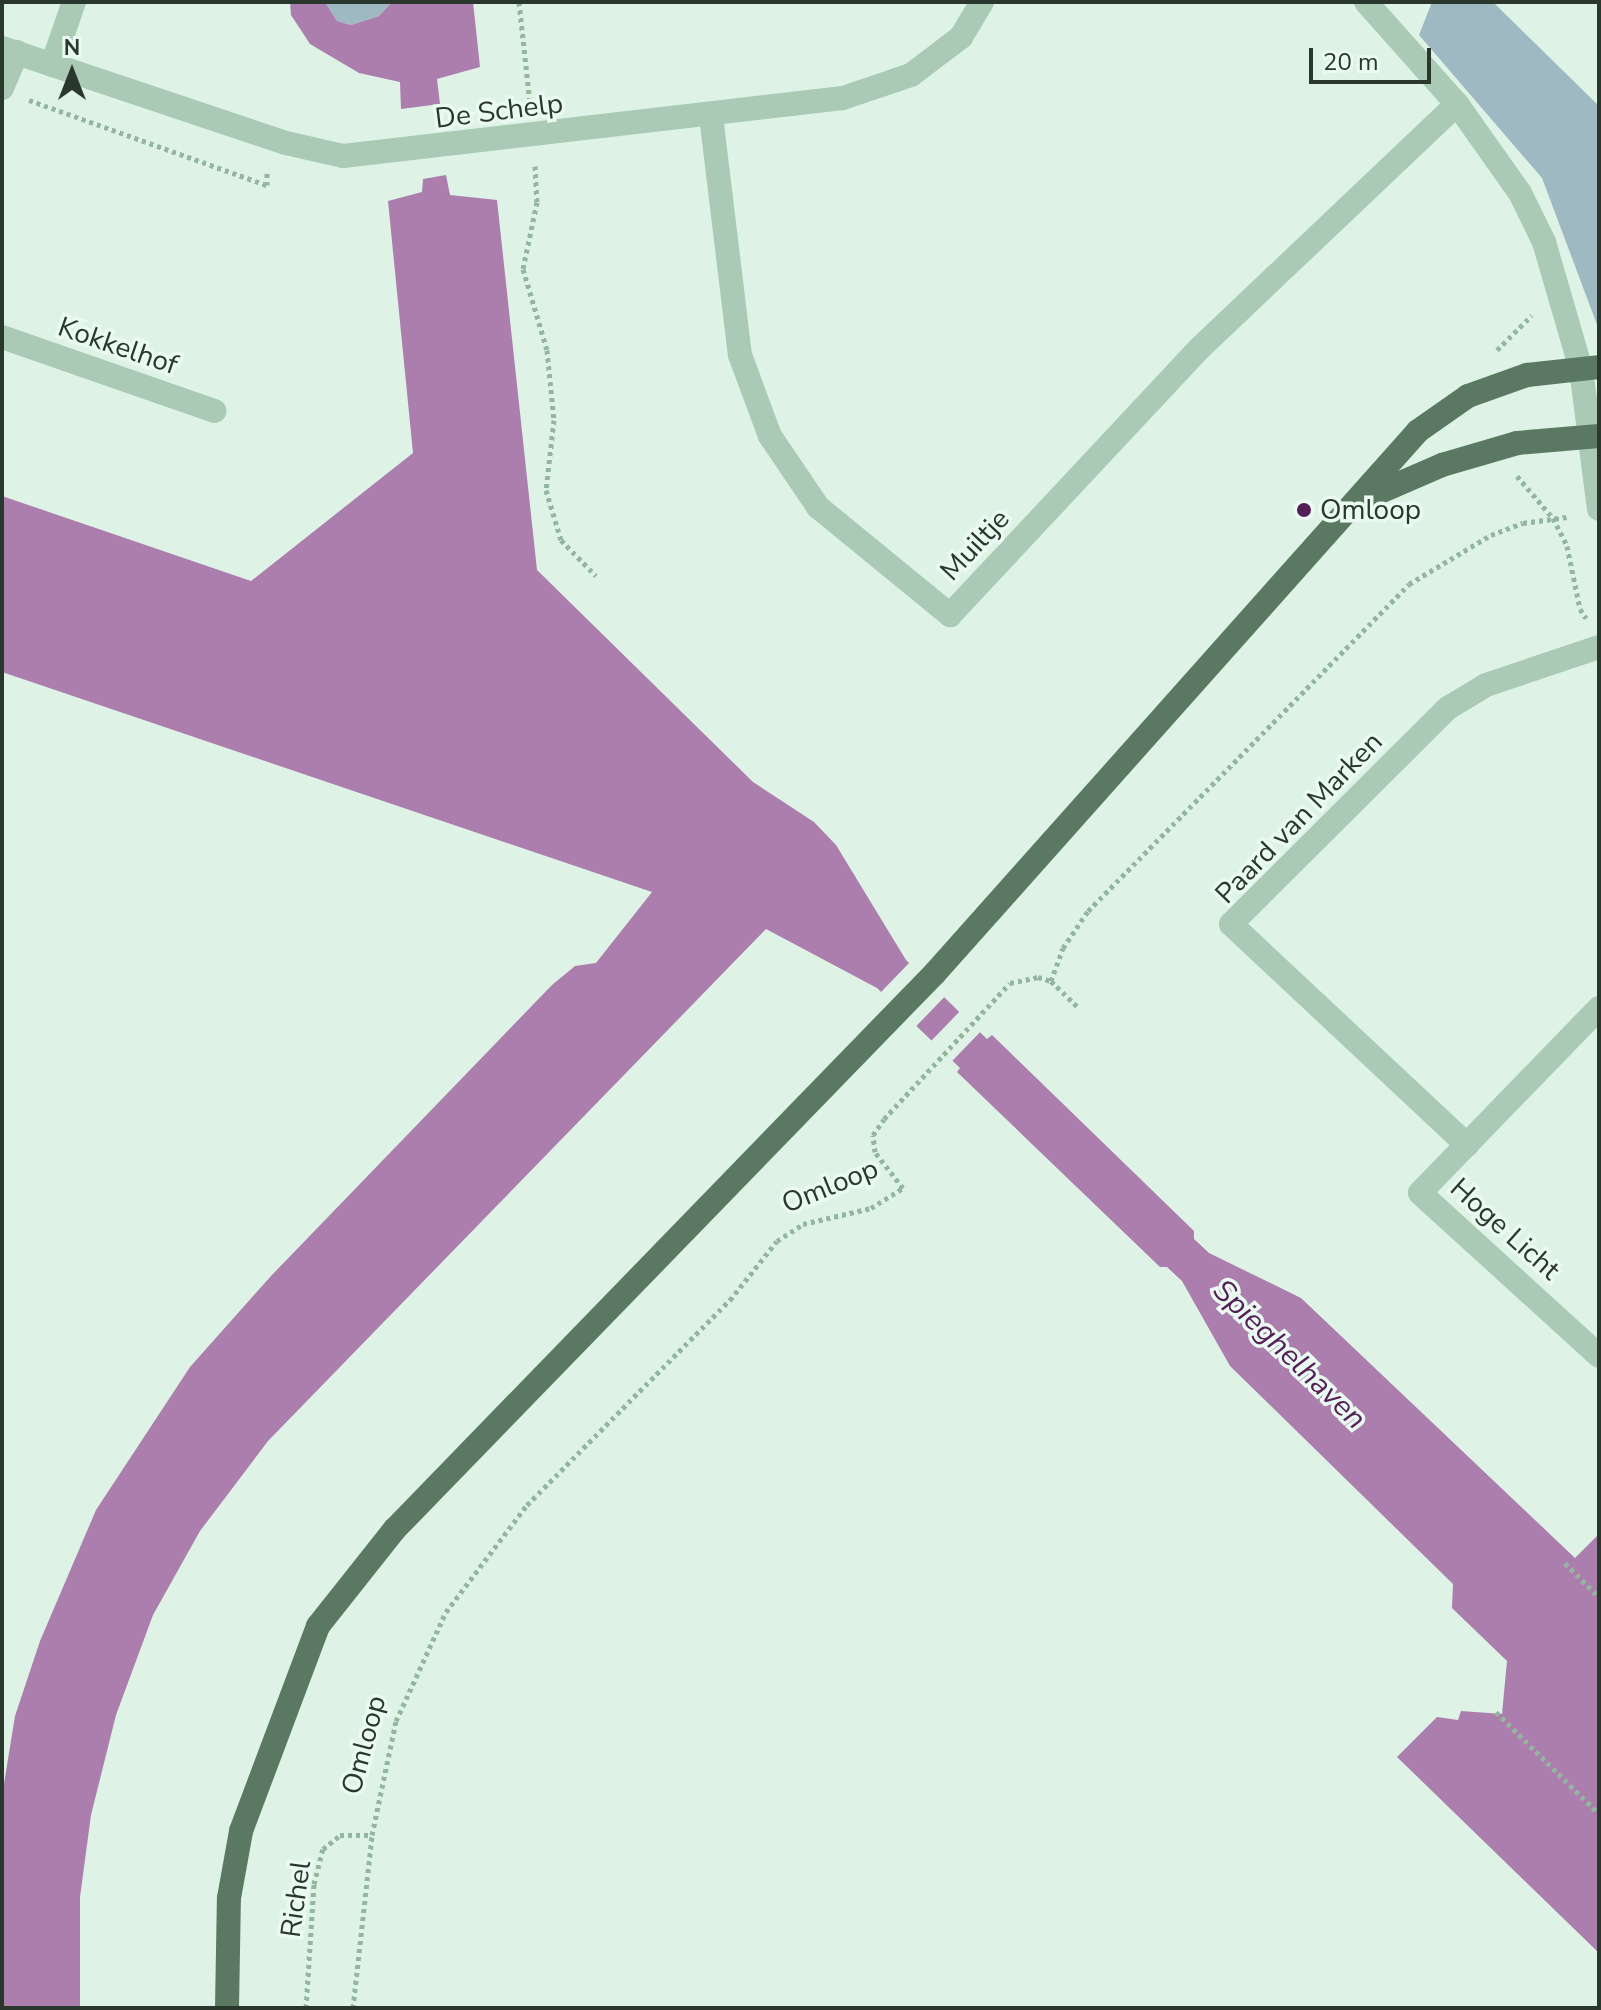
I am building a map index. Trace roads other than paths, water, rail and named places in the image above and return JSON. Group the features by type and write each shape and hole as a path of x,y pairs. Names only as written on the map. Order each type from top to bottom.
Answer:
{"main road":[{"name":"Omloop","path":"227,2008 229,1898 241,1831 318,1626 395,1529 935,973 1360,501 1418,431 1468,396 1527,375 1590,368"},
{"name":"Omloop","path":"1360,501 1442,465 1517,443 1595,435"}],"street":[{"path":"52,65 74,2"},
{"name":"De Schelp","path":"9,50 266,137 343,156 711,116 843,98 911,75 961,37 982,2"},
{"path":"1366,2 1457,104 1520,193 1544,242 1590,368 1595,435 1591,512"},
{"path":"9,50 9,92"},
{"name":"Muiltje","path":"711,116 740,355 770,436 818,507 950,615 1201,347 1457,104"},
{"name":"Kokkelhof","path":"2,337 214,411"},
{"name":"Paard van Marken","path":"1467,1145 1231,924 1448,708 1486,685 1599,647"},
{"path":"1467,1145 1599,1008"},
{"name":"Hoge Licht","path":"1467,1145 1420,1193 1599,1356"}],"water":[{"path":"290,2 325,2 337,21 351,25 379,16 392,2 473,2 480,67 437,79 440,104 401,109 400,82 359,73 310,44 291,15"},
{"name":"Spieghelhaven","path":"446,175 450,195 497,200 537,570 753,782 814,822 836,845 906,960 987,1039 992,1035 1194,1231 1194,1239 1209,1253 1301,1298 1575,1558 1599,1534 1599,1953 1397,1757 1437,1717 1458,1720 1461,1711 1502,1714 1507,1661 1452,1608 1453,1584 1230,1366 1182,1281 1167,1267 1160,1267 957,1072 960,1068 877,988 766,929 268,1441 200,1531 153,1615 116,1715 91,1815 80,1897 80,2008 2,2008 2,1796 15,1716 40,1641 96,1510 190,1367 271,1276 552,985 575,966 596,963 652,892 2,672 2,496 251,581 413,453 388,201 422,192 423,179"}],"place":[{"name":"Omloop","path":"1304,510"}]}
